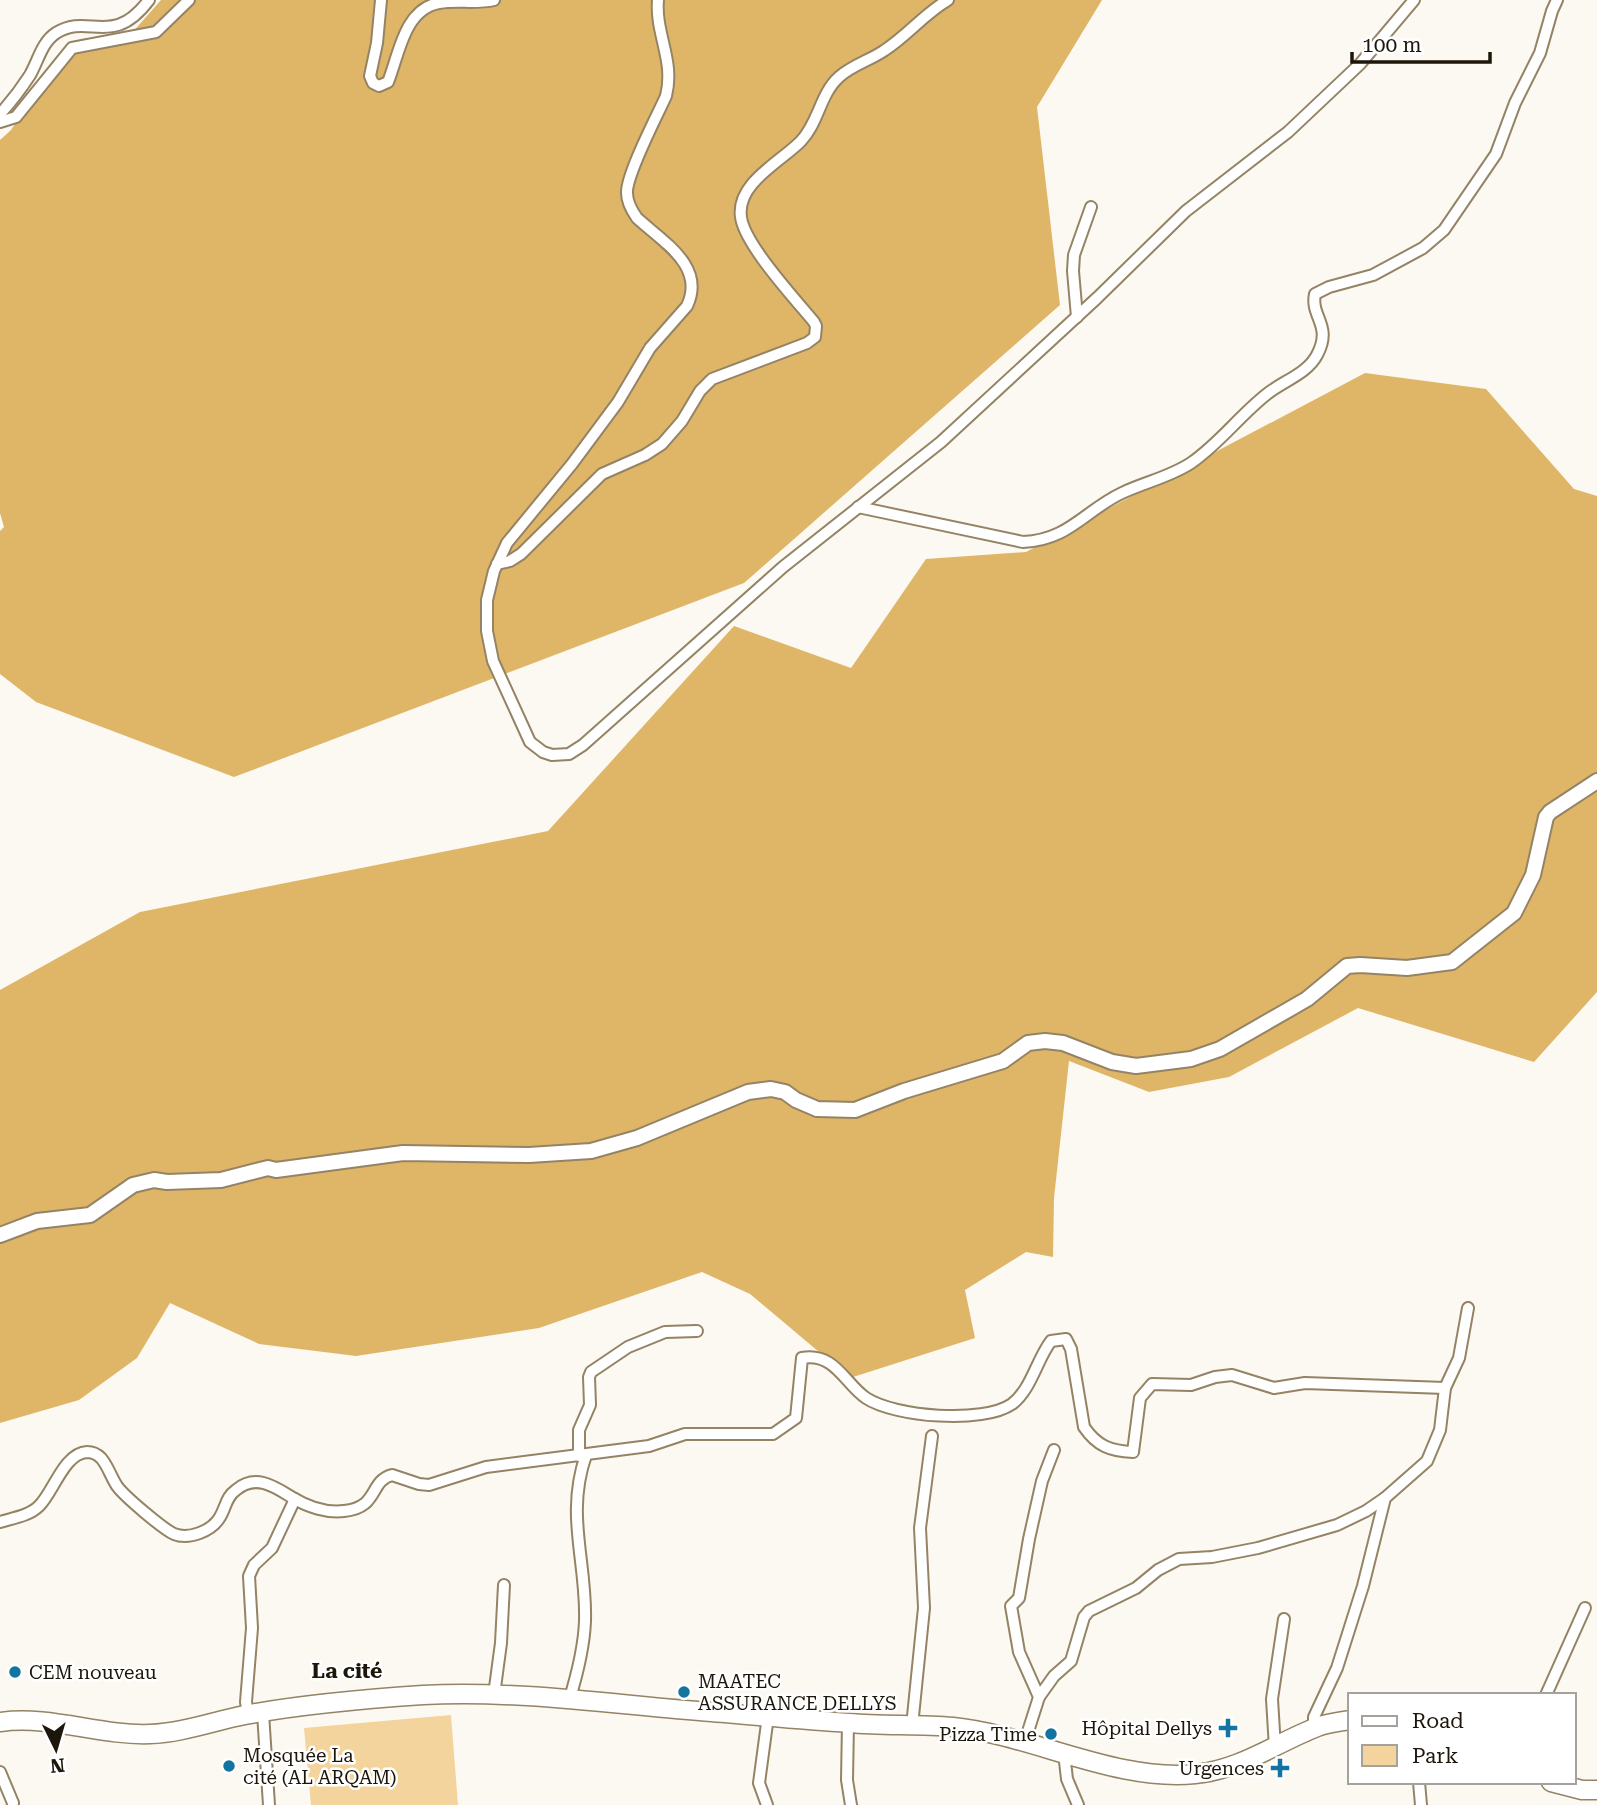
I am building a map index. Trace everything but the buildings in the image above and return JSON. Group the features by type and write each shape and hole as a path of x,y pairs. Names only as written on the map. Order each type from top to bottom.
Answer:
{"main road":[{"path":"0,1722 54,1722 128,1734 154,1734 256,1714 398,1697 494,1695 848,1723 952,1727 1025,1741 1103,1765 1158,1774 1196,1774 1229,1766 1275,1748 1314,1728 1348,1720"},
{"path":"1557,1784 1587,1795"}],"street":[{"path":"0,114 30,75 47,40 53,35 73,27 110,27 121,24 140,12 149,0"},
{"path":"0,122 11,120 20,113 72,48 156,32 189,0"},
{"path":"381,0 377,43 370,76 373,83 379,86 388,82 408,26 421,11 440,3 494,0"},
{"path":"658,0 658,20 668,59 669,84 630,178 627,195 637,218 688,266 693,282 691,299 650,348 618,402 572,464 507,543 497,564 487,600 487,631 493,661 530,742 543,752 560,755 569,754 583,746 783,568 941,442 1077,317 1186,211 1288,132 1360,64 1414,0"},
{"path":"497,564 522,554 602,474 645,455 662,444 682,421 700,391 712,379 807,343 815,337 814,322 774,275 744,228 740,216 742,202 767,168 805,137 816,120 829,89 840,76 885,50 948,0"},
{"path":"859,508 1023,542 1042,541 1060,533 1121,494 1174,473 1193,462 1268,393 1312,363 1324,338 1322,322 1313,303 1315,294 1329,287 1373,275 1423,248 1444,230 1496,154 1515,103 1540,52 1557,0"},
{"path":"1077,317 1074,255 1091,207"},
{"path":"0,1235 37,1221 90,1215 133,1185 154,1180 203,1182 268,1168 276,1170 403,1153 529,1155 591,1151 637,1138 748,1092 771,1089 785,1092 817,1109 855,1110 904,1091 1003,1061 1028,1044 1045,1041 1063,1043 1112,1062 1136,1066 1191,1059 1220,1049 1307,999 1347,966 1407,968 1452,962 1514,913 1533,875 1546,817 1597,781"},
{"path":"1025,1741 1039,1698 1054,1676 1071,1661 1084,1617 1089,1611 1136,1588 1168,1563 1178,1559 1212,1557 1258,1548 1337,1525 1385,1498 1427,1461 1440,1430 1445,1388 1459,1358 1468,1308"},
{"path":"569,1701 582,1651 585,1621 584,1581 575,1508 583,1456 579,1430 590,1405 589,1377 591,1372 628,1347 664,1332 697,1331"},
{"path":"0,1522 24,1516 37,1508 63,1470 76,1456 84,1452 98,1456 121,1492 168,1531 180,1535 194,1535 212,1526 220,1517 234,1490 249,1483 268,1483 319,1509 346,1511 367,1504 379,1483 388,1476 396,1475 429,1485 486,1467 649,1446 685,1434 773,1434 796,1418 802,1358 810,1356 837,1367 865,1397 885,1407 943,1416 979,1414 1010,1405 1024,1389 1042,1352 1051,1341 1066,1339 1071,1349 1084,1427 1091,1438 1101,1446 1116,1451 1133,1452 1140,1398 1152,1384 1191,1385 1232,1375 1274,1388 1306,1382 1445,1388"},
{"path":"912,1726 924,1608 920,1528 932,1436"},
{"path":"1039,1698 1019,1652 1011,1606 1019,1598 1039,1493 1054,1450"},
{"path":"1314,1728 1314,1717 1337,1668 1363,1586 1385,1498"},
{"path":"269,1805 256,1714 246,1702 251,1628 249,1576 254,1565 272,1548 295,1499"},
{"path":"494,1695 501,1643 504,1585"},
{"path":"1547,1693 1585,1608"},
{"path":"1275,1748 1272,1699 1284,1619"},
{"path":"767,1805 759,1783 768,1716"},
{"path":"848,1723 847,1780 851,1805"},
{"path":"1064,1753 1067,1779 1078,1805"},
{"path":"0,1772 13,1803"},
{"path":"1419,1784 1421,1805"}],"green space":[{"path":"451,1715 458,1805 311,1805 304,1728"}],"shaded area":[{"path":"161,0 1102,0 1037,107 1060,305 744,583 234,777 36,702 0,674 0,531 4,527 0,513 0,140 11,130 34,95 80,39 130,35"},
{"path":"1365,373 1486,389 1574,489 1597,496 1597,992 1534,1062 1358,1008 1229,1077 1149,1092 1069,1061 1054,1198 1053,1257 1026,1252 965,1290 975,1338 850,1378 750,1294 702,1272 539,1328 356,1356 259,1344 170,1303 137,1358 79,1400 0,1423 0,990 140,912 548,831 734,626 851,668 926,559 1026,552"}],"place":[{"name":"CEM nouveau","path":"15,1672"},
{"name":"MAATEC ASSURANCE DELLYS","path":"684,1692"},
{"name":"Hôpital Dellys","path":"1228,1728"},
{"name":"Pizza Time","path":"1051,1734"},
{"name":"Mosquée La cité (AL ARQAM)","path":"229,1766"},
{"name":"Urgences","path":"1280,1768"}],"district":[{"name":"La cité","path":"347,1671"}]}
